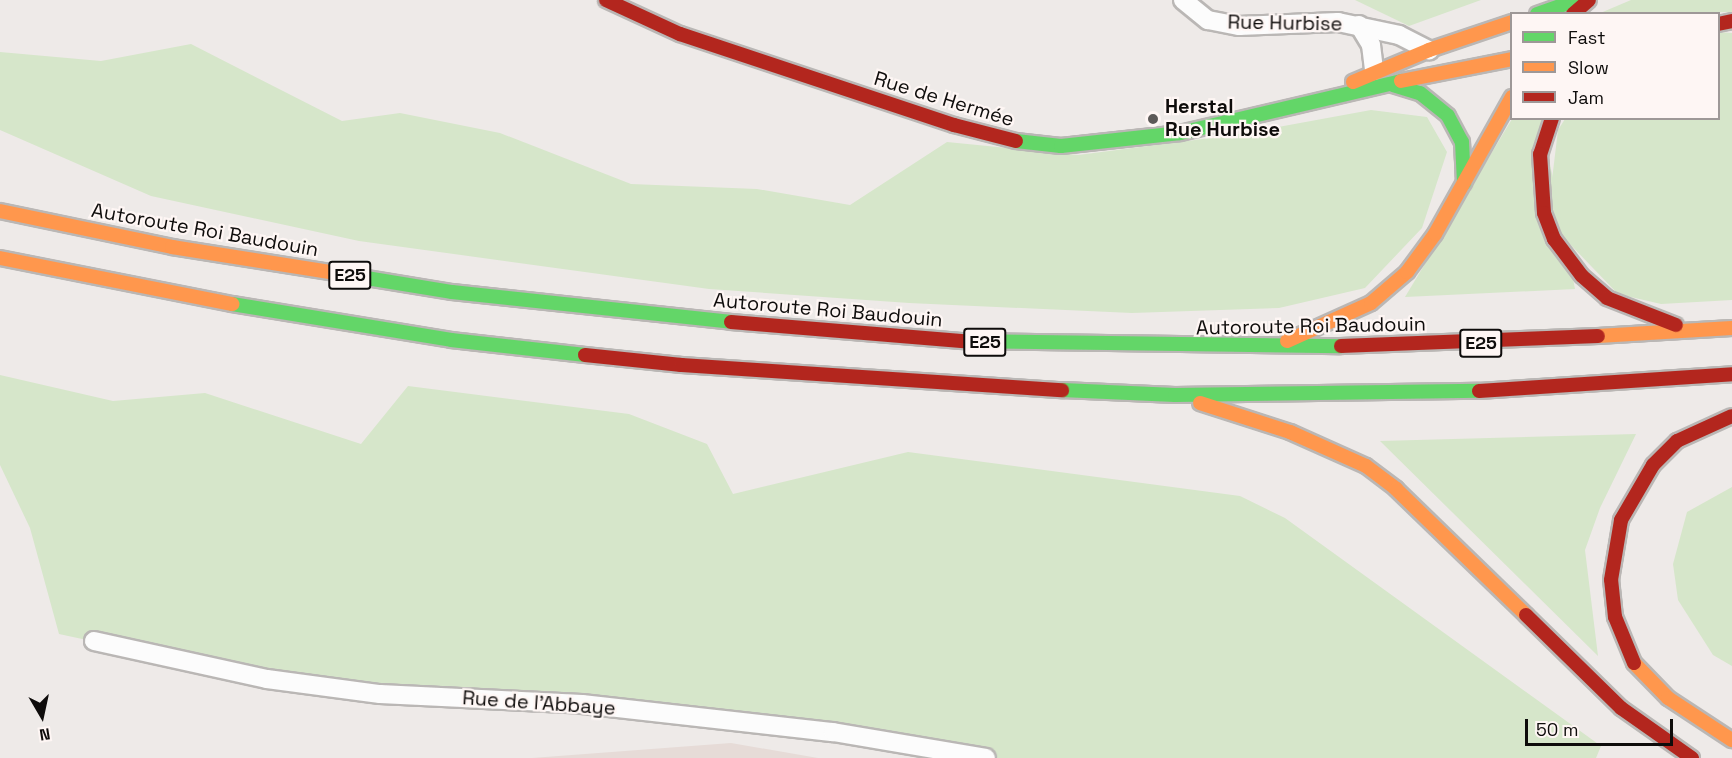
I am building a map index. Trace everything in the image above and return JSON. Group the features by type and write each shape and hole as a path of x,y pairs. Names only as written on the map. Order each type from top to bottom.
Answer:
{"main road":[{"name":"Rue de Hermée","path":"606,0 680,34 1002,140 1061,146 1097,145 1180,133 1319,98 1393,85 1510,59"},
{"path":"1543,12 1577,0"},
{"path":"1575,12 1589,0"},
{"name":"Rue de Hermée","path":"1319,98 1374,71 1510,23"},
{"path":"1393,85 1420,93 1448,116 1462,142 1464,183"},
{"path":"1269,348 1351,313 1390,289 1424,251 1510,101"},
{"path":"1551,120 1540,154 1541,185 1544,213 1565,256 1607,298 1692,331"},
{"name":"Autoroute Roi Baudouin","path":"0,211 172,247 440,290 692,318 960,341 1269,348 1483,343 1732,328"},
{"name":"E25","path":"0,258 168,294 452,340 681,365 980,387 1175,395 1460,392 1732,374"},
{"path":"1175,395 1290,432 1366,466 1396,489 1621,708 1692,758"},
{"path":"1732,416 1677,441 1653,465 1621,520 1611,580 1615,617 1634,663 1668,698 1732,740"}],"street":[{"name":"Rue Hurbise","path":"1183,0 1208,20 1239,26 1338,22 1399,35 1429,50"},
{"name":"Rue Hurbise","path":"1359,25 1371,45 1374,71"},
{"name":"Rue de l'Abbaye","path":"94,641 267,680 380,694 594,705 833,732 986,758"}],"shaded area":[{"path":"731,743 818,758 532,758"}],"green space":[{"path":"1355,0 1481,0 1409,26"},
{"path":"1631,0 1732,0 1732,12 1603,12"},
{"path":"1720,32 1732,33 1732,300 1661,304 1618,294 1565,239 1551,188 1558,130 1564,120 1720,120"},
{"path":"191,44 342,121 400,113 500,133 631,184 757,189 850,205 947,142 1078,155 1234,135 1371,110 1427,117 1447,152 1422,228 1365,288 1279,308 1132,313 909,303 709,289 359,241 151,196 0,130 0,52 101,61"},
{"path":"1511,120 1541,120 1575,289 1405,297"},
{"path":"0,375 113,401 205,393 361,444 408,386 629,414 707,444 733,494 908,452 1240,496 1285,518 1601,746 1596,758 986,758 833,732 267,679 59,634 30,528 0,465"},
{"path":"1636,434 1600,508 1585,550 1598,656 1380,441"},
{"path":"1732,487 1732,666 1713,655 1678,600 1673,564 1687,512"}],"traffic: fast":[{"path":"1543,12 1577,0"},
{"path":"1016,141 1061,146 1180,133 1401,81"},
{"path":"1393,85 1420,93 1448,116 1462,142 1464,183"},
{"path":"336,273 452,292 731,322"},
{"path":"232,304 451,340 585,355"},
{"path":"964,341 1341,346"},
{"path":"1062,390 1175,395 1479,391"}],"traffic: slow":[{"path":"1353,82 1429,50 1510,23"},
{"path":"1401,81 1510,59"},
{"path":"1287,341 1371,303 1407,272 1435,234 1510,101"},
{"path":"0,211 172,247 336,273"},
{"path":"0,258 232,304"},
{"path":"1598,336 1732,328"},
{"path":"1200,403 1290,432 1366,466 1396,489 1526,615"},
{"path":"1634,663 1668,698 1732,740"}],"traffic: jam":[{"path":"606,0 680,34 954,125 1016,141"},
{"path":"1575,12 1589,0"},
{"path":"1720,24 1732,21"},
{"path":"1551,120 1540,154 1544,213 1554,239 1582,276 1607,298 1676,325"},
{"path":"731,322 964,341"},
{"path":"1341,346 1598,336"},
{"path":"585,355 681,365 1062,390"},
{"path":"1479,391 1732,374"},
{"path":"1634,663 1615,617 1611,580 1621,520 1653,465 1677,441 1732,416"},
{"path":"1526,615 1621,708 1692,758"}],"place":[{"name":"Herstal Rue Hurbise","path":"1153,119"}]}
